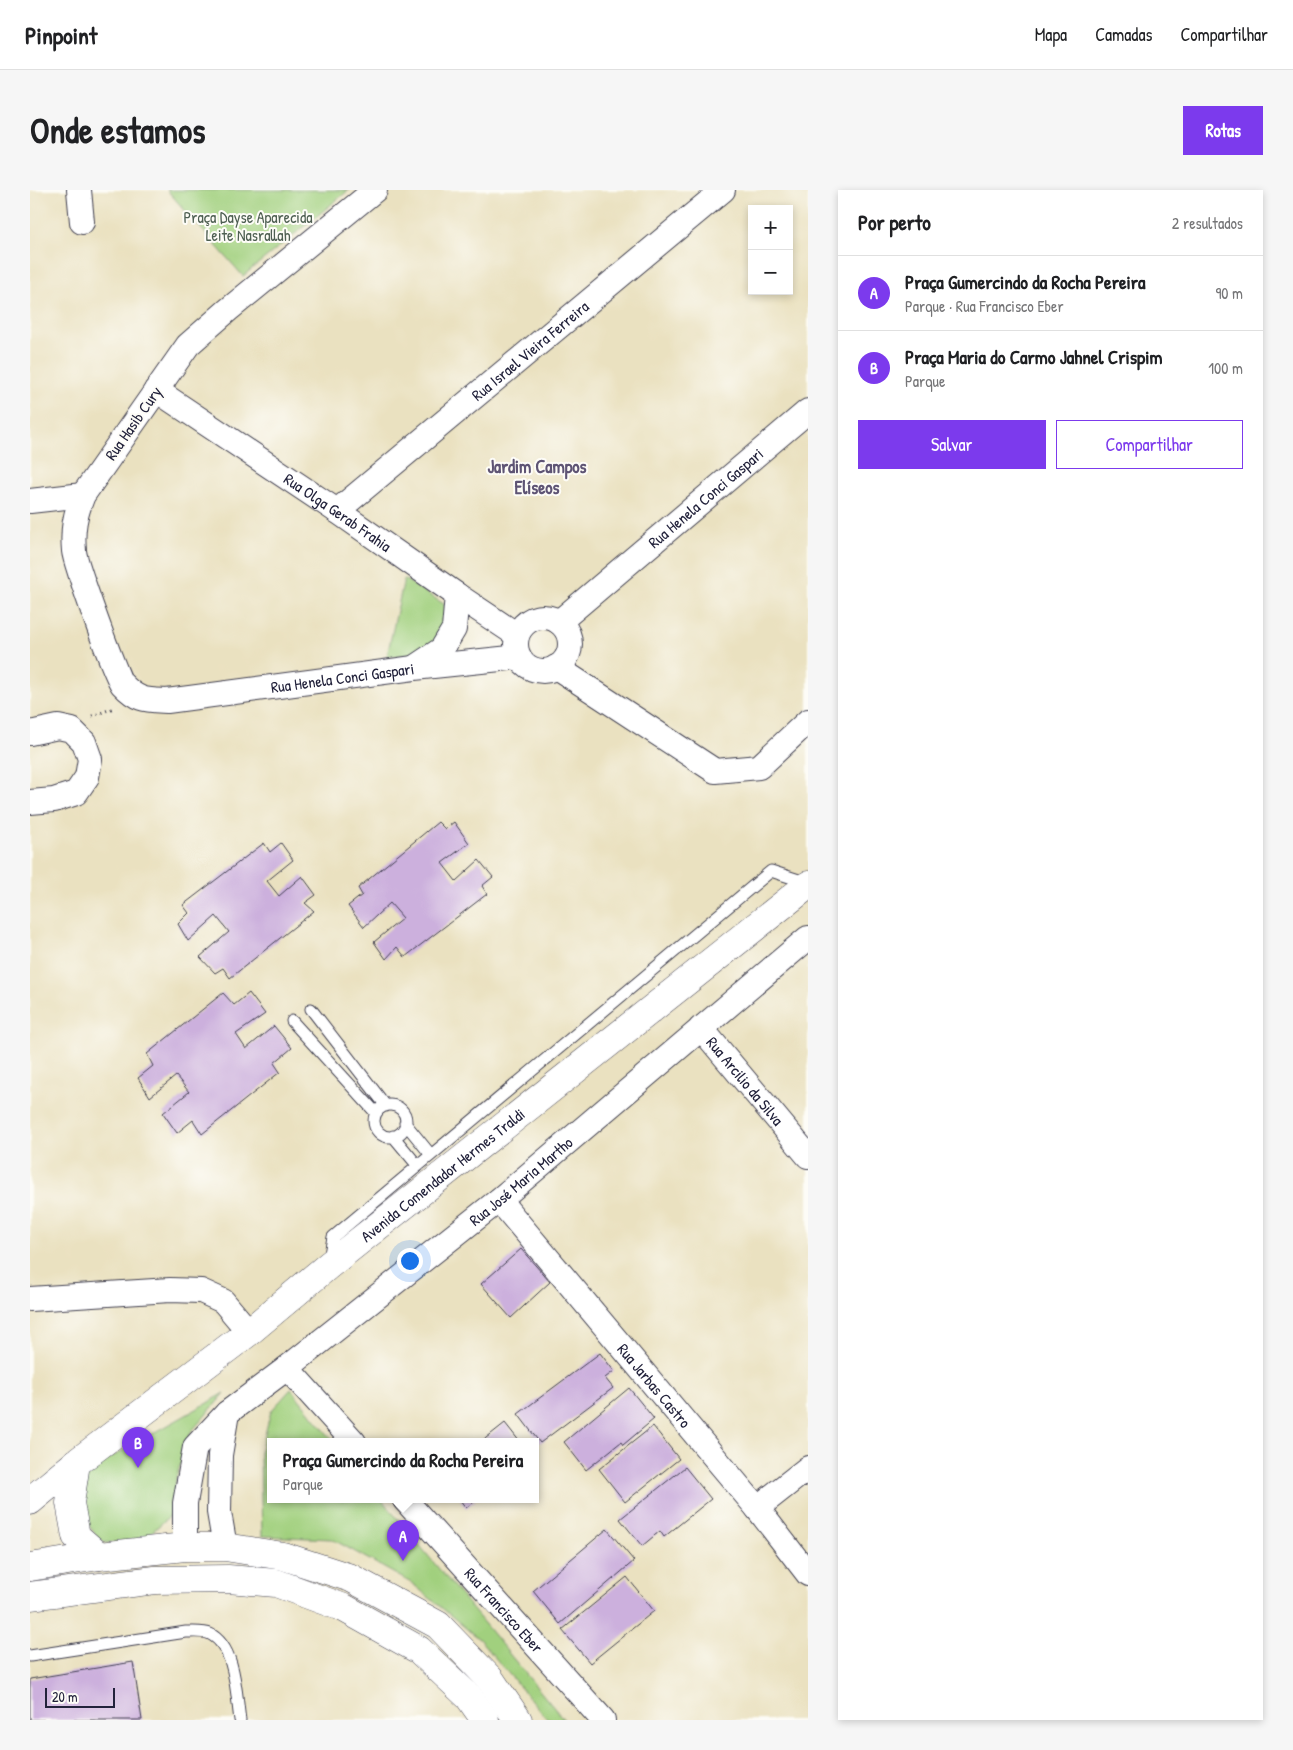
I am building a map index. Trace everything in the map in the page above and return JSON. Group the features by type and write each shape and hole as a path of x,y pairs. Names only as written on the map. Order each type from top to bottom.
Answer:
{"main road":[{"name":"Avenida Comendador Hermes Traldi","path":"30,1501 76,1463 249,1332 329,1265 808,884"},
{"path":"76,1463 70,1503 76,1536 100,1556"},
{"path":"30,1567 100,1556 185,1547 225,1547 283,1556 351,1578 438,1625 490,1679 518,1720"},
{"path":"30,1596 155,1580 228,1579 276,1583 344,1608 419,1650 469,1697 485,1720"}],"street":[{"path":"79,190 82,222"},
{"name":"Rua Hasib Cury","path":"141,699 121,683 103,638 74,553 74,519 83,495 188,345 375,190"},
{"name":"Rua Israel Vieira Ferreira","path":"337,512 723,190"},
{"name":"Rua Olga Gerab Frahia","path":"156,390 337,512 456,596 518,646"},
{"name":"Rua Henela Conci Gaspari","path":"559,622 808,412"},
{"path":"30,501 83,495"},
{"path":"414,668 442,649 454,629 456,596"},
{"path":"540,617 550,617 559,622 566,630 569,640 569,650 564,660 556,667 546,671 536,670 526,665 518,646 522,626 530,620 540,617"},
{"name":"Rua Henela Conci Gaspari","path":"141,699 167,701 414,668 518,646"},
{"path":"556,667 715,771 759,767 808,721"},
{"path":"30,733 58,727 72,730 84,742 90,759 87,777 76,793 54,800 30,802"},
{"name":"Rua José Maria Martho","path":"185,1547 185,1503 195,1447 227,1413 287,1368 499,1200 808,938"},
{"name":"Rua Arcilio da Silva","path":"701,1028 808,1156"},
{"name":"Rua Jarbas Castro","path":"499,1200 757,1508 808,1574"},
{"path":"30,1299 170,1290 202,1291 223,1301 249,1332"},
{"path":"287,1368 350,1438"},
{"path":"225,1547 219,1512 220,1455 227,1413"},
{"path":"757,1508 808,1468"},
{"name":"Rua Francisco Eber","path":"409,1503 602,1720"}],"lane":[{"path":"329,1265 333,1237 771,871 808,884"},
{"path":"311,1009 386,1106"},
{"path":"292,1021 376,1113"},
{"path":"386,1106 398,1107 405,1117 403,1129 393,1136 387,1137 377,1130 374,1119 380,1108 386,1106"},
{"path":"405,1123 431,1154"},
{"path":"393,1136 418,1166"},
{"path":"30,1656 186,1632 208,1633 220,1641 229,1656 240,1720"}],"path":[{"path":"58,727 141,699"}],"green space":[{"name":"Praça Dayse Aparecida Leite Nasrallah","path":"167,190 349,190 243,276"},
{"path":"404,579 444,604 449,615 430,651 390,657 387,656"},
{"path":"291,1389 331,1438 267,1438 267,1503 384,1503 564,1720 548,1720 480,1640 413,1584 332,1539 262,1536 260,1453 271,1411"},
{"path":"225,1393 191,1432 176,1478 173,1513 143,1540 106,1543 99,1539 89,1526 78,1484 108,1459"}],"building":[{"path":"438,822 445,829 454,822 469,843 442,863 456,881 479,860 493,877 482,886 487,894 405,957 397,947 386,959 374,942 403,918 390,903 364,927 348,906 362,895 358,888"},
{"path":"264,843 270,852 281,843 293,860 267,881 279,896 302,876 316,895 305,903 314,911 230,978 223,968 215,973 200,957 229,932 216,916 188,941 178,924 189,913 183,905"},
{"path":"223,993 234,1005 249,993 265,1014 236,1034 246,1049 274,1026 292,1048 274,1063 280,1072 202,1134 193,1120 177,1133 163,1113 189,1092 176,1076 150,1097 138,1078 153,1066 147,1054"},
{"path":"521,1249 550,1282 511,1318 481,1284"},
{"path":"600,1353 614,1371 605,1378 613,1388 540,1443 539,1438 536,1438 518,1414"},
{"path":"629,1388 654,1419 623,1445 621,1442 586,1470 564,1442"},
{"path":"505,1423 517,1438 486,1438"},
{"path":"653,1426 679,1459 625,1502 599,1469"},
{"path":"685,1467 711,1499 664,1537 660,1531 642,1546 620,1519"},
{"path":"462,1503 472,1503 466,1508"},
{"path":"607,1529 634,1561 560,1624 533,1591"},
{"path":"627,1577 654,1611 590,1663 562,1630"},
{"path":"133,1662 142,1720 30,1720 30,1679"}],"place":[{"name":"Praça Maria do Carmo Jahnel Crispim","path":"138,1468"},
{"name":"Praça Gumercindo da Rocha Pereira","path":"403,1561"}],"district":[{"name":"Jardim Campos Elíseos","path":"537,477"}]}
